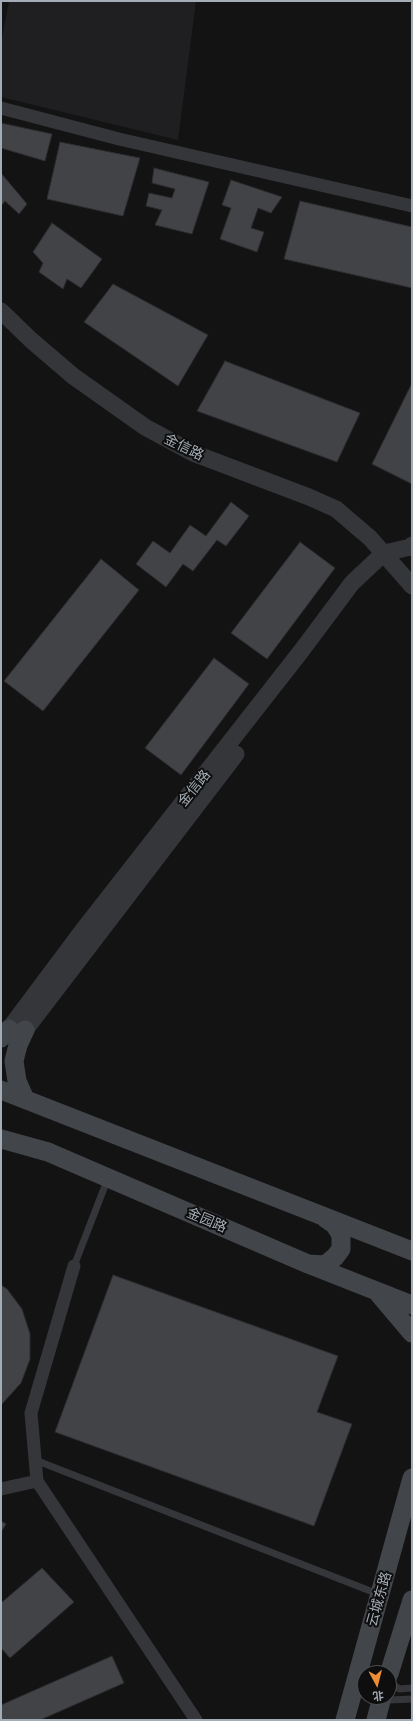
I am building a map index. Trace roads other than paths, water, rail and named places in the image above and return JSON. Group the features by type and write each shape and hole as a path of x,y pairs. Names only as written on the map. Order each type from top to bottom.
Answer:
{"main road":[{"path":"12,1032 18,1045 14,1061 17,1081 25,1099"},
{"path":"1,1090 410,1249"},
{"path":"1,1130 48,1152"},
{"name":"金园路","path":"1,1139 48,1152 308,1264 412,1305"},
{"path":"308,1264 324,1265 335,1257 341,1249 341,1234 335,1226 322,1215"},
{"path":"377,1291 412,1333"},
{"name":"云城东路","path":"345,1720 412,1478"},
{"path":"396,1665 412,1600"}],"street":[{"path":"1,108 119,139 412,206"},
{"name":"金信路","path":"1,311 31,340 73,376 145,427 193,453 336,509 370,538 384,553 361,588 302,668 74,964 12,1032"},
{"path":"412,545 411,547 384,553 412,586"},
{"path":"74,1266 31,1413 37,1481 196,1720"},
{"path":"1,1489 37,1481"}],"lane":[{"path":"74,1266 108,1178"},
{"path":"35,1460 380,1595"},
{"path":"397,1680 412,1688"},
{"path":"397,1702 412,1699"}]}
